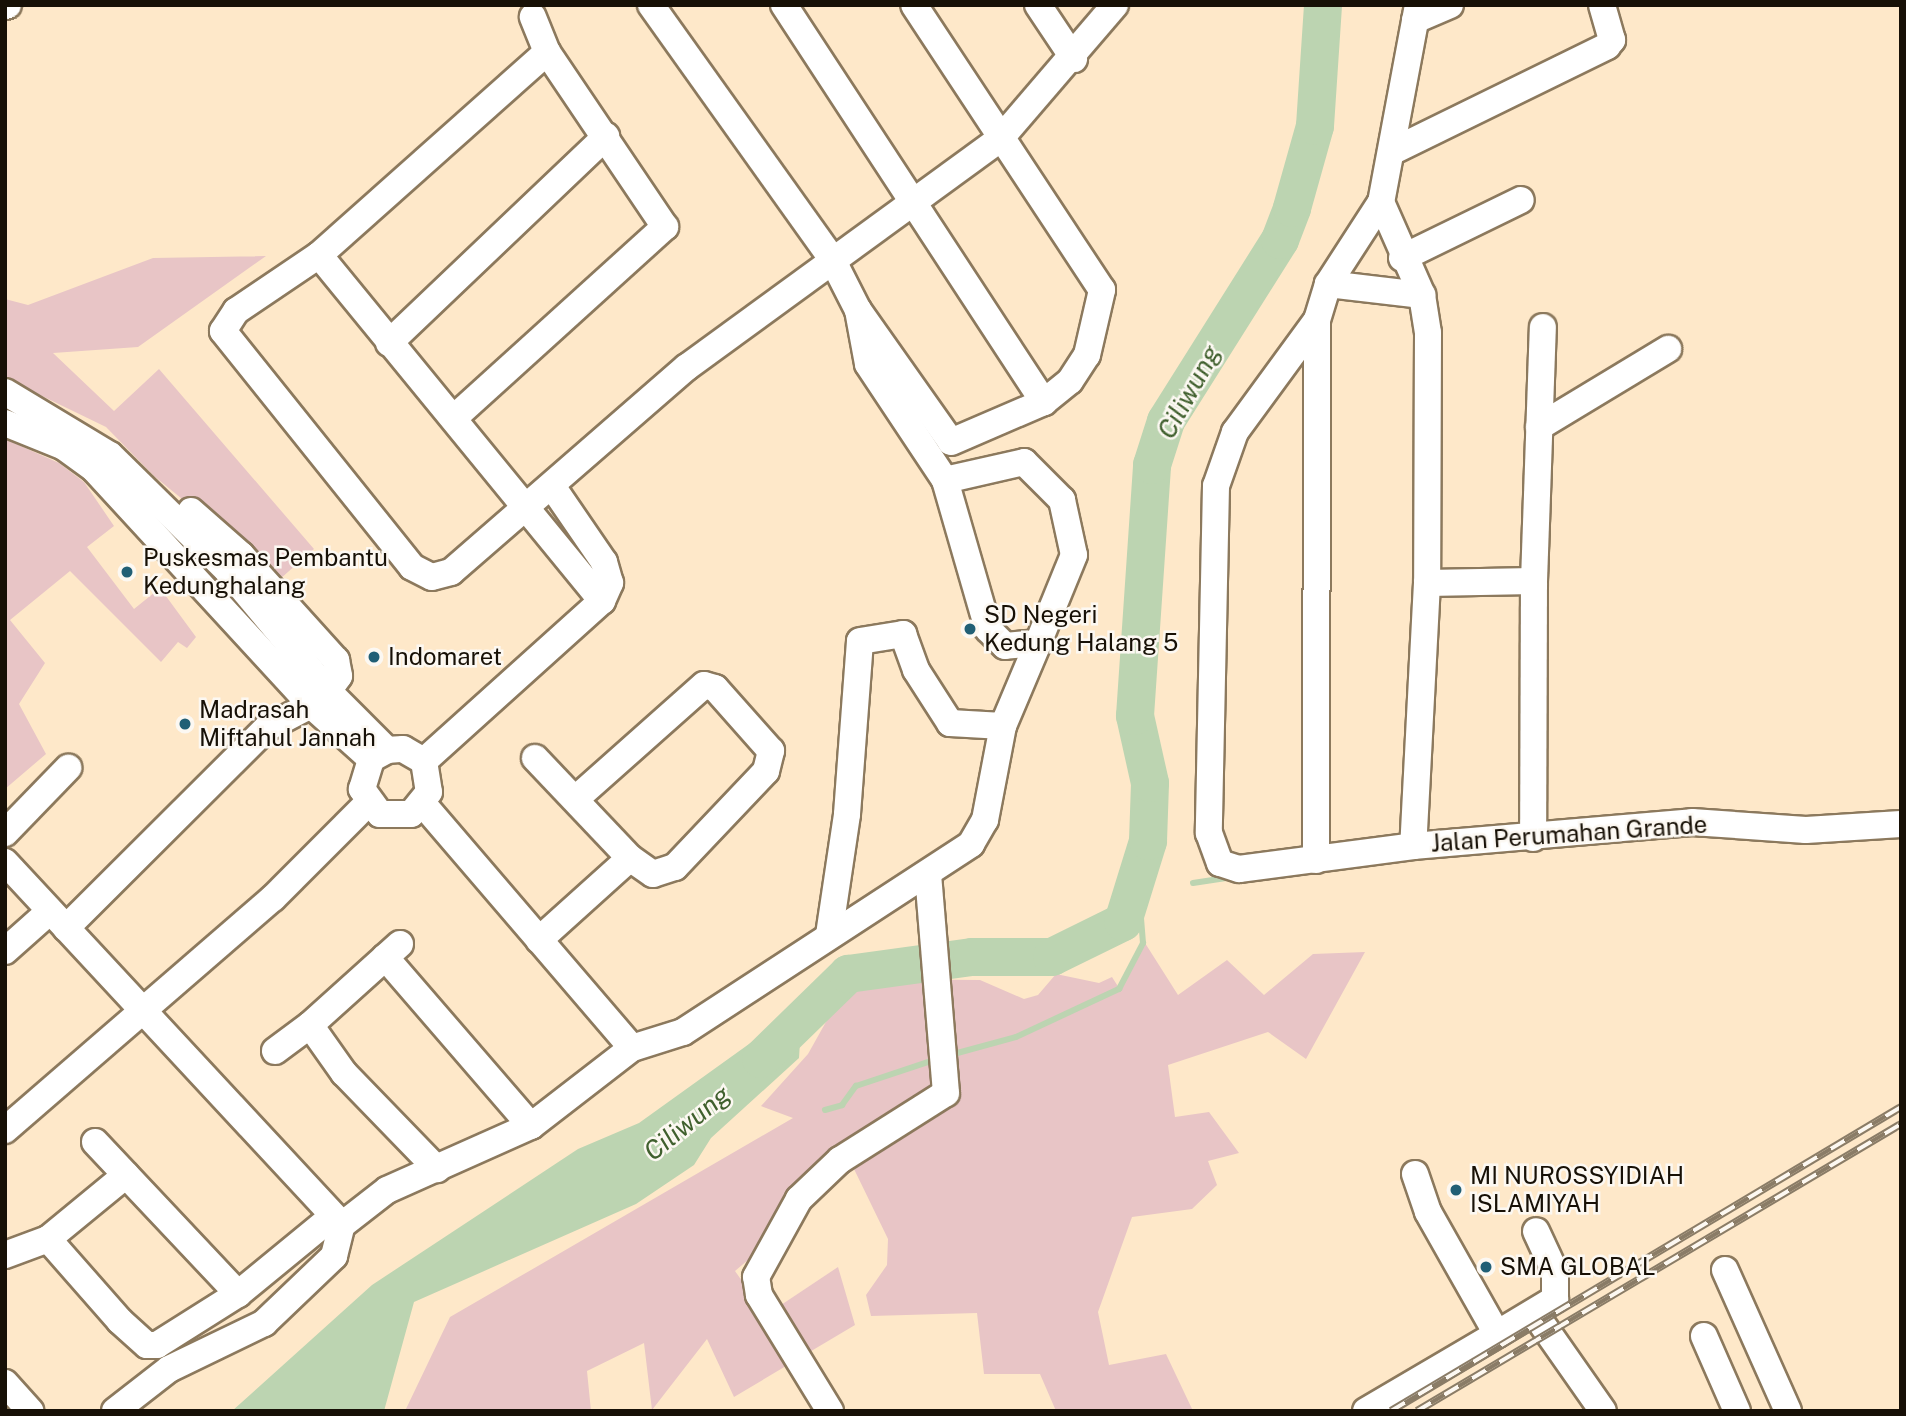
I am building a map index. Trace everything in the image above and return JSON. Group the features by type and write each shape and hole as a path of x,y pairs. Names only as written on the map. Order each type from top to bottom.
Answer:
{"street":[{"path":"650,5 832,259 858,310 951,443 1044,402 1070,381 1087,355 1102,290 914,5"},
{"path":"784,5 914,199 1044,402"},
{"path":"1038,5 1074,60"},
{"path":"547,52 319,255 236,311 223,331 232,349 412,567 432,578 451,572 687,367 1000,138 1074,60 1115,5"},
{"path":"1316,860 1317,320 1328,284 1381,202 1416,13 1450,5"},
{"path":"1391,152 1607,46 1612,40 1602,5"},
{"path":"454,418 665,227 547,52 533,17"},
{"path":"389,342 606,136"},
{"path":"1402,258 1521,200"},
{"path":"1381,202 1402,258 1422,295 1428,333 1427,583 1413,846"},
{"path":"319,255 602,601"},
{"path":"1328,284 1422,295"},
{"path":"858,310 867,364 945,480 994,640 1004,646 1038,643"},
{"name":"Jalan Perumahan Grande","path":"1317,320 1235,432 1216,486 1209,833 1220,863 1239,869 1413,846 1533,838 1692,822 1806,830 1901,824"},
{"path":"1533,838 1534,582 1543,327"},
{"path":"1539,427 1668,349"},
{"path":"5,392 110,455 234,562 319,698"},
{"path":"5,423 64,447 94,469 319,698 379,754"},
{"path":"48,1239 147,1345 238,1294 387,1189 531,1126 632,1048 683,1032 829,935 959,855 979,831 1003,726 1074,555 1062,500 1024,462 945,480"},
{"path":"424,761 602,601 610,583 604,562 552,486"},
{"path":"1427,583 1534,582"},
{"path":"829,935 847,814 860,642 903,634 916,670 950,723 1003,726"},
{"path":"535,758 578,797 630,858 653,874 675,867 773,761 764,740 715,688 693,688 578,797"},
{"path":"5,951 58,920 267,728 319,698"},
{"path":"403,749 424,761 430,779 423,804 396,818 368,803 363,773 379,754 403,749"},
{"path":"5,833 68,768"},
{"path":"5,1129 273,898 368,803"},
{"path":"423,804 632,1048"},
{"path":"539,940 630,858"},
{"path":"5,862 338,1221 334,1256 264,1323 169,1369 115,1411"},
{"path":"830,1411 760,1296 756,1277 799,1199 840,1160 946,1093 928,874"},
{"path":"275,1051 310,1025 392,950 531,1126"},
{"path":"310,1025 344,1073 437,1169"},
{"path":"95,1142 238,1294"},
{"path":"1415,1174 1429,1212 1497,1334"},
{"path":"5,1255 48,1239 125,1175"},
{"path":"1366,1411 1535,1314 1559,1288 1536,1231"},
{"path":"1725,1270 1788,1411"},
{"path":"1535,1314 1603,1411"},
{"path":"1704,1336 1737,1411"},
{"path":"5,1383 30,1411"}],"shaded area":[{"path":"266,256 138,347 53,353 114,411 159,369 314,549 280,579 154,476 106,427 5,378 5,299 28,305 153,258"},
{"path":"5,439 59,463 84,482 114,526 87,547 134,609 160,588 196,637 187,648 178,642 161,662 70,571 10,620 45,663 19,704 46,754 5,789"},
{"path":"1145,943 1178,995 1227,960 1264,995 1313,954 1365,952 1306,1059 1268,1032 1168,1065 1175,1117 1209,1112 1239,1153 1208,1161 1217,1185 1192,1209 1132,1217 1098,1312 1109,1365 1166,1354 1193,1411 1056,1411 1040,1374 984,1374 977,1313 871,1316 866,1295 887,1265 888,1239 854,1169 735,1271 766,1315 838,1267 855,1325 734,1397 707,1339 652,1410 644,1343 587,1371 591,1411 405,1411 450,1317 793,1118 761,1106 808,1054 850,979 980,980 1024,999 1038,995 1056,974 1099,983 1112,977 1119,988"}],"water":[{"path":"781,1021 801,1025 799,1058 711,1138 694,1165 636,1204 414,1302 384,1411 232,1411 372,1285 578,1149 639,1123"}],"waterway":[{"name":"Ciliwung","path":"761,1059 848,974 972,957 1052,957 1123,922 1148,841 1150,783 1135,716 1152,465 1166,421 1280,240 1292,208 1315,126 1323,5"},
{"path":"1193,883 1233,877"},
{"name":"Ciliwung","path":"950,1055 1016,1037 1119,989 1143,943 1138,881"},
{"name":"Ciliwung","path":"825,1110 842,1105 856,1086 937,1059"}],"railway":[{"path":"1391,1411 1901,1107"},
{"path":"1417,1411 1901,1124"}],"place":[{"name":"Puskesmas Pembantu Kedunghalang","path":"127,572"},
{"name":"SD Negeri Kedung Halang 5","path":"970,629"},
{"name":"Indomaret","path":"374,657"},
{"name":"Madrasah Miftahul Jannah","path":"185,724"},
{"name":"MI NUROSSYIDIAH ISLAMIYAH","path":"1456,1190"},
{"name":"SMA GLOBAL","path":"1486,1267"}]}
